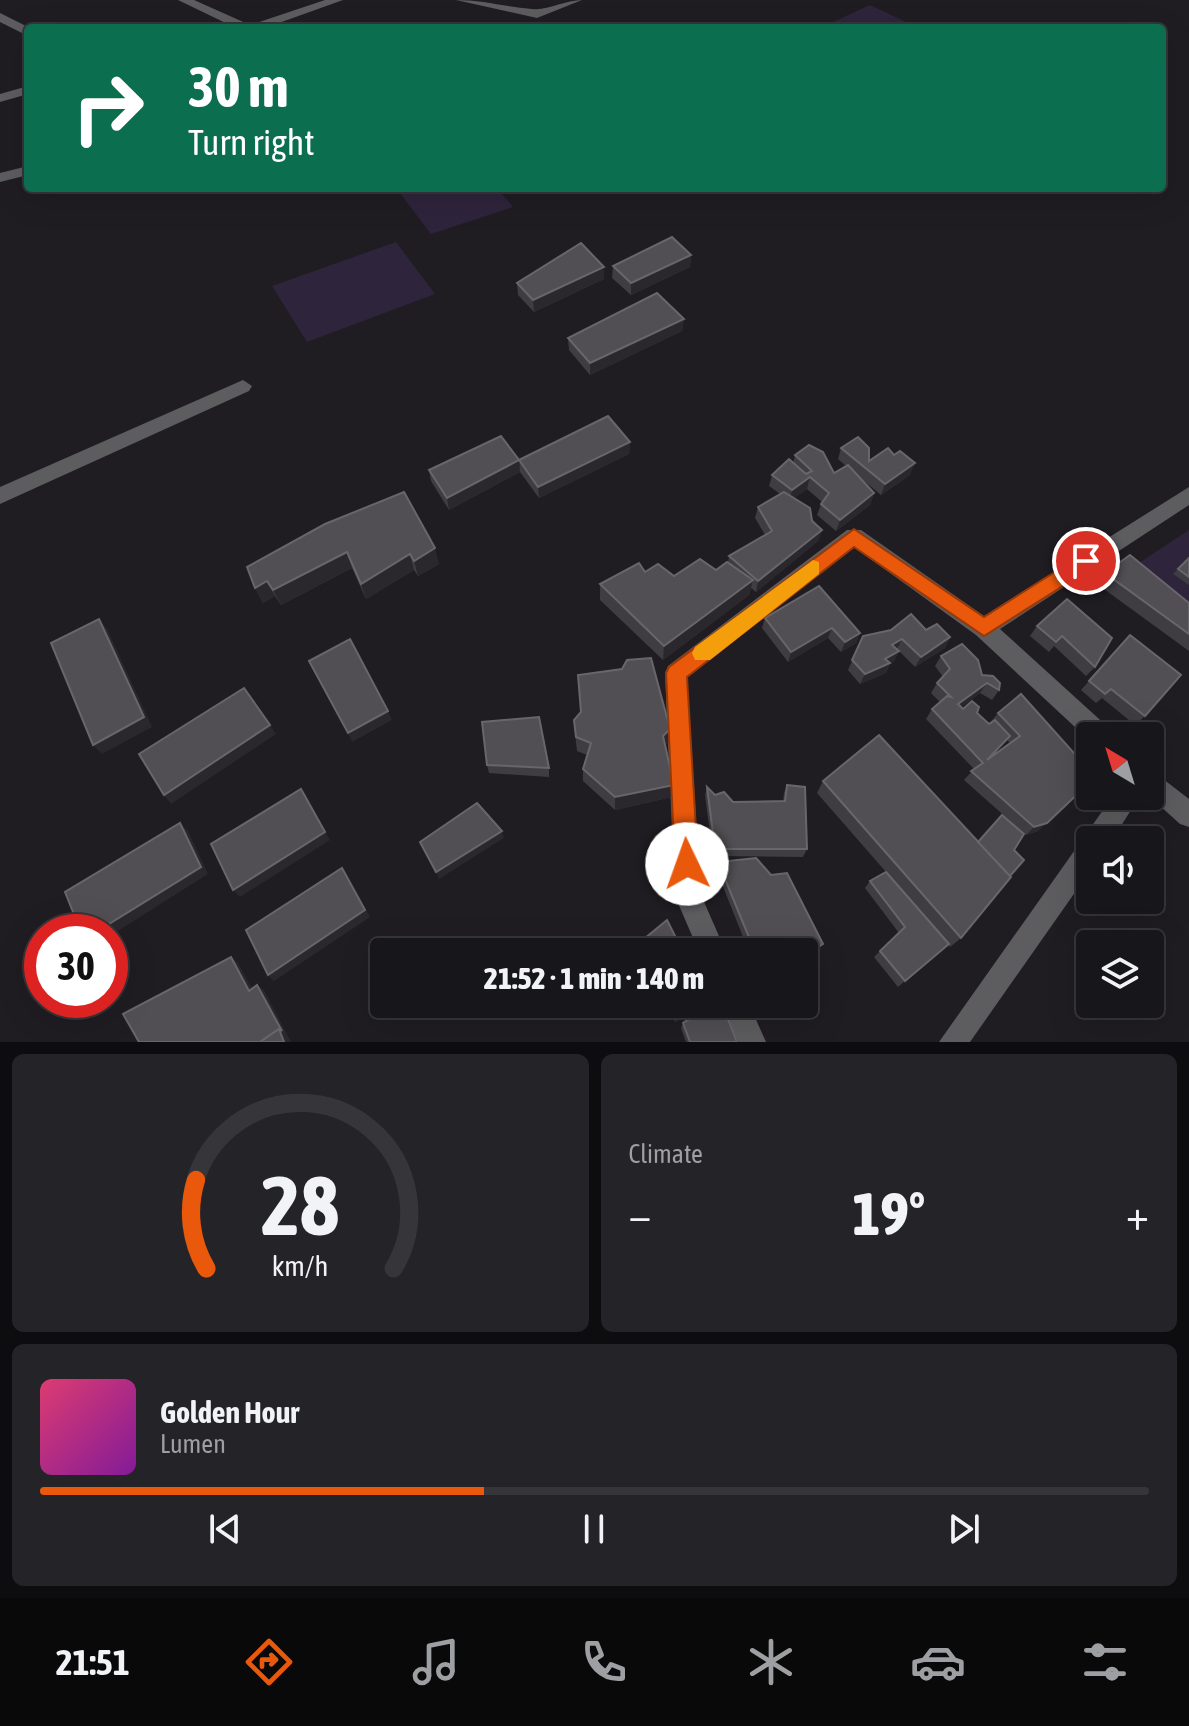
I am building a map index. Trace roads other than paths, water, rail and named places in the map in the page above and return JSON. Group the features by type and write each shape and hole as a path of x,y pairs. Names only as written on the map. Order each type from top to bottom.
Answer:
{"street":[{"path":"184,0 237,24"},
{"path":"265,24 337,0"},
{"path":"462,0 537,14 576,0"},
{"path":"0,17 24,30"},
{"path":"0,98 24,91"},
{"path":"0,178 24,171"},
{"path":"0,496 243,386"},
{"path":"984,628 1189,495"},
{"path":"707,938 688,896 676,673 854,536 984,628 1086,722"},
{"path":"1164,793 1189,815"},
{"path":"953,1042 1076,870"},
{"path":"741,1018 752,1042"}]}
